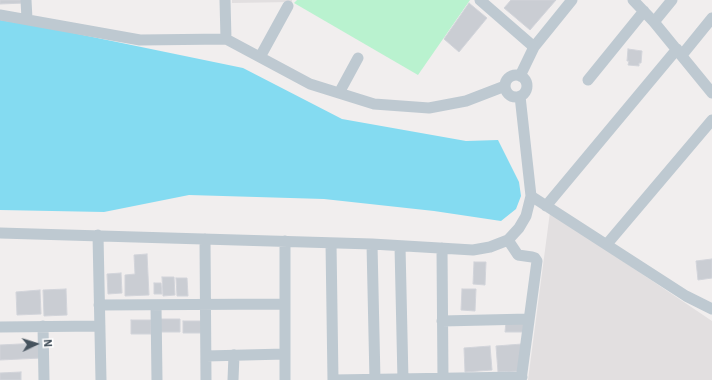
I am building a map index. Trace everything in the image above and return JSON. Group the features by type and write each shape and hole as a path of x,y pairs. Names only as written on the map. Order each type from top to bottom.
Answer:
{"street":[{"path":"26,0 27,19"},
{"path":"225,0 226,39"},
{"path":"480,0 534,47"},
{"path":"520,76 534,47 572,0"},
{"path":"633,0 644,10 712,92"},
{"path":"654,22 672,0"},
{"path":"260,57 288,6"},
{"path":"588,80 644,10"},
{"path":"0,15 140,40 226,39 310,84 374,104 429,108 466,101 505,86"},
{"path":"546,206 679,52 712,18"},
{"path":"339,93 358,58"},
{"path":"520,76 524,79 526,89 520,96 510,96 506,92 506,81 510,77 520,76"},
{"path":"0,233 372,244 473,250 490,247 508,240 519,228 526,216 530,196 523,112 520,96"},
{"path":"607,244 712,120"},
{"path":"530,196 686,296 712,309"},
{"path":"98,235 100,380"},
{"path":"205,239 206,380"},
{"path":"331,243 333,380 522,378 537,262 535,258 518,255 508,240"},
{"path":"285,241 285,380"},
{"path":"372,244 375,380"},
{"path":"400,246 403,379"},
{"path":"442,248 443,379"},
{"path":"156,304 157,380"},
{"path":"99,305 285,304"},
{"path":"442,321 529,319"},
{"path":"0,326 100,326"},
{"path":"43,326 44,380"},
{"path":"206,356 285,354"},
{"path":"233,380 234,355"}],"shaded area":[{"path":"232,0 292,0 292,2 232,3"},
{"path":"550,212 712,321 712,380 528,380"}],"green space":[{"path":"297,0 470,0 418,75 294,3"}],"water":[{"path":"0,20 49,28 243,68 342,119 466,141 498,140 519,182 521,196 516,209 501,221 434,211 324,199 189,195 104,212 0,210"}],"building":[{"path":"0,0 25,0 25,3 0,4"},
{"path":"511,0 556,0 530,30 504,8"},
{"path":"469,3 487,18 459,52 444,39"},
{"path":"628,49 642,51 641,63 639,63 639,66 628,65"},
{"path":"147,254 149,295 125,296 125,275 135,274 134,255"},
{"path":"712,259 712,278 698,280 696,261"},
{"path":"474,262 486,262 485,285 473,284"},
{"path":"121,273 122,293 108,294 107,274"},
{"path":"162,277 174,277 175,295 163,296"},
{"path":"176,278 187,278 188,296 177,296"},
{"path":"154,283 161,283 162,294 154,294"},
{"path":"66,289 67,315 44,316 43,290"},
{"path":"462,289 476,289 475,311 461,310"},
{"path":"40,290 41,314 17,315 16,292"},
{"path":"160,319 180,319 180,332 160,332"},
{"path":"131,320 151,320 151,334 131,334"},
{"path":"183,321 205,321 205,333 183,333"},
{"path":"506,321 524,321 524,332 505,332"},
{"path":"40,343 41,358 0,360 0,345"},
{"path":"522,344 520,371 498,372 496,346"},
{"path":"490,346 492,370 465,372 464,348"},
{"path":"21,372 21,380 0,380 0,373"}]}
